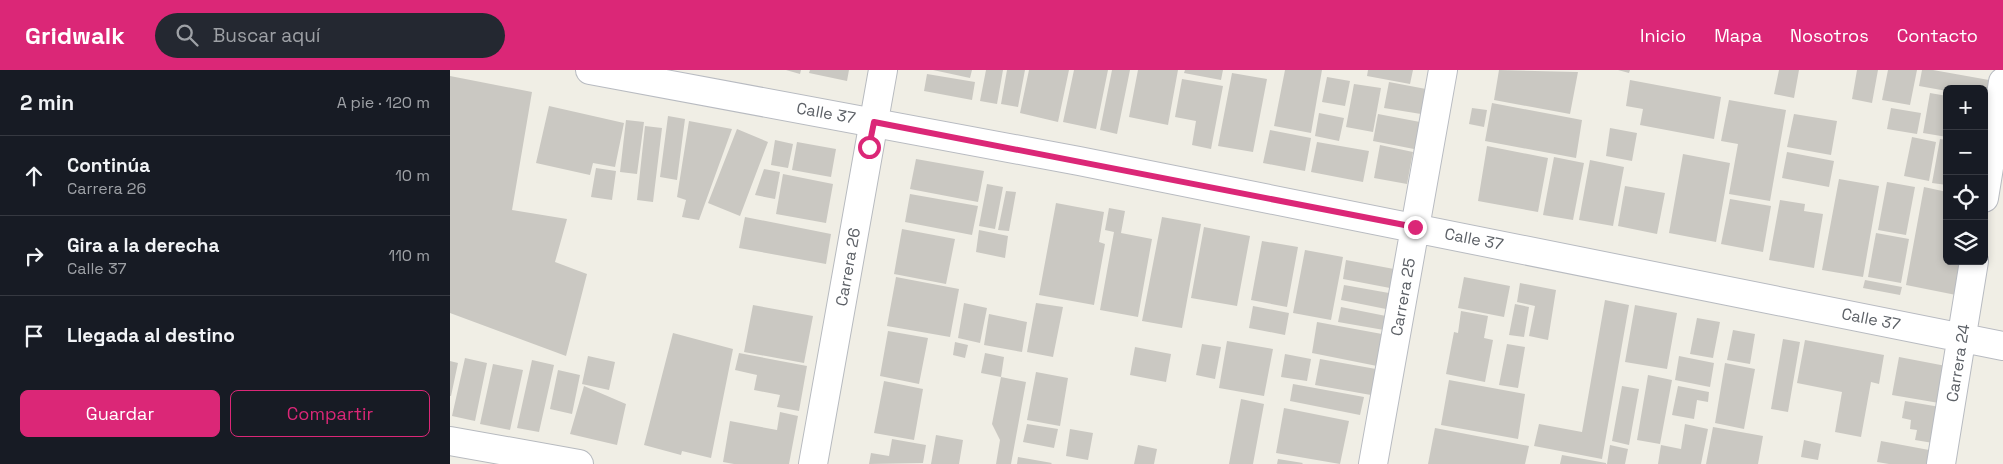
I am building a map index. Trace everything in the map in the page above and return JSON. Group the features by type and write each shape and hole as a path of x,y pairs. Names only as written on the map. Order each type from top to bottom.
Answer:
{"street":[{"name":"Calle 37","path":"590,70 874,122 1415,227 2003,346"},
{"name":"Carrera 26","path":"813,464 883,70"},
{"name":"Carrera 25","path":"1373,464 1443,70"},
{"path":"1988,175 2003,82"},
{"name":"Carrera 24","path":"1941,464 1973,265"},
{"path":"450,441 579,464"}],"building":[{"path":"786,70 801,70 800,74"},
{"path":"810,70 849,70 847,81 809,73"},
{"path":"933,70 972,70 970,78"},
{"path":"986,70 1003,70 997,104 980,101"},
{"path":"1007,70 1025,70 1018,107 1001,104"},
{"path":"1029,70 1069,70 1058,122 1020,113"},
{"path":"1074,70 1108,70 1096,129 1063,122"},
{"path":"1112,70 1130,70 1117,134 1100,130"},
{"path":"1138,70 1178,70 1168,125 1129,117"},
{"path":"1185,70 1223,70 1221,80 1184,73"},
{"path":"1285,70 1322,70 1311,133 1274,126"},
{"path":"1368,70 1413,70 1410,84 1367,76"},
{"path":"1499,70 1578,72 1570,114 1494,100"},
{"path":"1618,70 1630,70 1629,73"},
{"path":"1779,70 1799,70 1794,98 1774,94"},
{"path":"1857,70 1878,70 1872,103 1852,99"},
{"path":"1888,70 1917,70 1910,105 1882,100"},
{"path":"1922,70 1933,70 1989,80 1988,85 1943,85 1943,90 1919,86"},
{"path":"1232,73 1267,79 1253,152 1218,146"},
{"path":"927,74 975,82 972,100 924,91"},
{"path":"450,76 532,92 512,210 567,219 555,262 587,274 566,356 450,313"},
{"path":"1327,77 1350,81 1345,106 1322,102"},
{"path":"1182,79 1223,86 1211,149 1192,145 1196,121 1175,117"},
{"path":"1630,80 1721,97 1714,139 1640,125 1643,109 1626,106"},
{"path":"1389,82 1426,89 1421,114 1384,108"},
{"path":"1354,84 1381,88 1373,132 1346,127"},
{"path":"1930,93 1943,95 1943,136 1923,133"},
{"path":"1729,100 1786,110 1770,201 1729,194 1738,144 1721,141"},
{"path":"1492,103 1582,120 1576,158 1485,141"},
{"path":"549,106 624,123 615,167 593,163 590,175 536,163"},
{"path":"1472,108 1487,110 1484,127 1469,124"},
{"path":"1891,108 1921,113 1917,134 1887,129"},
{"path":"1319,113 1344,118 1339,141 1315,136"},
{"path":"1378,114 1420,122 1414,149 1373,141"},
{"path":"1794,114 1837,121 1831,155 1787,147"},
{"path":"668,116 685,119 677,180 660,177"},
{"path":"626,120 644,122 637,174 620,172"},
{"path":"689,121 732,129 699,220 682,217 686,200 677,197"},
{"path":"645,126 662,128 653,202 637,200"},
{"path":"1610,128 1637,133 1632,161 1606,156"},
{"path":"737,129 768,142 740,216 708,203"},
{"path":"1270,130 1311,138 1305,171 1263,163"},
{"path":"1912,137 1936,142 1929,181 1904,176"},
{"path":"1940,139 1943,139 1943,184 1932,183"},
{"path":"775,140 793,144 788,168 771,165"},
{"path":"797,142 836,149 831,177 792,170"},
{"path":"1317,142 1369,151 1363,182 1311,172"},
{"path":"1380,145 1413,152 1407,184 1374,178"},
{"path":"1487,146 1548,158 1538,212 1478,201"},
{"path":"1787,152 1834,161 1829,187 1782,178"},
{"path":"1683,154 1730,163 1716,242 1669,233"},
{"path":"1554,157 1584,163 1573,220 1543,215"},
{"path":"916,159 984,171 978,202 910,189"},
{"path":"1590,160 1624,167 1613,226 1579,220"},
{"path":"596,168 616,171 612,200 591,197"},
{"path":"764,169 780,172 775,199 755,195"},
{"path":"783,174 833,184 826,223 776,214"},
{"path":"1839,179 1879,186 1863,277 1822,270"},
{"path":"1887,182 1915,187 1906,235 1878,230"},
{"path":"987,184 1003,187 995,229 979,226"},
{"path":"1625,186 1665,193 1657,234 1618,226"},
{"path":"1924,187 1943,191 1943,265 1961,265 1956,295 1906,285"},
{"path":"1006,191 1016,192 1009,231 998,230"},
{"path":"910,194 978,206 972,235 905,222"},
{"path":"1730,199 1771,206 1763,252 1721,244"},
{"path":"1780,200 1805,204 1804,211 1823,214 1814,268 1769,260"},
{"path":"1056,203 1104,212 1099,242 1105,244 1094,305 1039,295"},
{"path":"1109,208 1125,211 1121,233 1152,239 1138,317 1100,310 1114,232 1105,230"},
{"path":"745,217 831,234 826,264 739,248"},
{"path":"1162,217 1201,224 1182,328 1142,321"},
{"path":"1204,227 1250,236 1237,306 1191,298"},
{"path":"902,229 955,239 946,284 894,274"},
{"path":"979,230 1008,236 1005,258 976,252"},
{"path":"1876,233 1909,239 1901,283 1868,277"},
{"path":"1262,241 1298,247 1287,307 1251,300"},
{"path":"1305,250 1343,257 1331,320 1293,313"},
{"path":"1346,260 1394,269 1390,288 1343,279"},
{"path":"896,277 959,289 950,337 887,326"},
{"path":"1464,277 1510,286 1504,317 1458,308"},
{"path":"1865,280 1902,287 1900,295 1863,288"},
{"path":"1520,283 1556,290 1548,340 1529,336 1535,306 1517,302"},
{"path":"1344,285 1389,293 1386,309 1341,300"},
{"path":"1605,300 1629,305 1602,459 1534,446 1539,424 1582,432"},
{"path":"964,303 987,308 980,343 958,338"},
{"path":"1036,303 1063,307 1053,357 1027,352"},
{"path":"1515,304 1529,307 1524,337 1509,335"},
{"path":"753,305 813,316 804,363 744,352"},
{"path":"1635,305 1677,313 1667,369 1625,362"},
{"path":"1253,306 1289,313 1285,335 1249,328"},
{"path":"1341,307 1386,316 1384,330 1338,322"},
{"path":"1461,311 1488,316 1484,338 1493,340 1485,382 1446,374 1454,332 1458,333"},
{"path":"989,314 1027,322 1022,352 984,345"},
{"path":"1697,318 1720,322 1713,358 1690,354"},
{"path":"1317,322 1382,334 1377,366 1312,353"},
{"path":"1733,330 1755,334 1750,364 1727,360"},
{"path":"888,331 928,338 919,384 880,376"},
{"path":"673,333 733,349 711,458 682,451 681,455 644,445"},
{"path":"1783,339 1800,342 1788,412 1771,409"},
{"path":"1805,340 1884,355 1879,384 1871,382 1861,437 1835,432 1842,392 1797,383"},
{"path":"1227,341 1273,349 1264,396 1219,388"},
{"path":"955,342 968,345 965,358 953,355"},
{"path":"1202,344 1221,347 1215,379 1196,375"},
{"path":"1507,344 1525,347 1518,388 1499,385"},
{"path":"1135,347 1171,354 1166,382 1130,375"},
{"path":"739,353 807,366 799,411 777,407 780,395 754,390 757,375 735,370"},
{"path":"985,353 1004,357 1001,377 981,373"},
{"path":"1285,354 1311,359 1307,381 1281,377"},
{"path":"588,356 615,362 609,390 582,384"},
{"path":"1679,356 1714,363 1710,387 1675,380"},
{"path":"1899,357 1946,366 1939,403 1892,395"},
{"path":"465,358 487,363 475,421 452,416"},
{"path":"1320,359 1376,369 1371,395 1315,385"},
{"path":"532,360 554,365 539,432 517,428"},
{"path":"450,361 458,363 451,396 450,396"},
{"path":"1725,363 1755,369 1744,429 1715,423"},
{"path":"493,364 523,370 510,430 480,424"},
{"path":"558,370 580,375 572,414 550,409"},
{"path":"1036,372 1068,378 1060,426 1027,420"},
{"path":"1648,375 1672,380 1660,444 1637,440"},
{"path":"1001,377 1026,382 1011,464 996,464 1000,440 992,424"},
{"path":"1449,380 1525,394 1518,439 1441,425"},
{"path":"884,381 923,389 914,440 874,433"},
{"path":"1293,384 1364,397 1360,415 1290,401"},
{"path":"584,386 626,404 617,445 570,434"},
{"path":"1622,386 1639,389 1629,445 1612,441"},
{"path":"1678,386 1709,392 1708,402 1697,400 1694,419 1672,415"},
{"path":"1241,399 1264,404 1253,464 1229,464"},
{"path":"1905,401 1940,407 1933,443 1915,440 1917,430 1910,429 1911,420 1902,418"},
{"path":"1284,408 1349,421 1340,464 1276,453"},
{"path":"780,412 798,416 789,464 734,464 723,462 730,421 777,430"},
{"path":"1027,424 1058,429 1054,448 1023,442"},
{"path":"1685,424 1708,429 1701,464 1658,464 1661,445 1681,449"},
{"path":"1713,427 1763,436 1758,464 1706,464"},
{"path":"1435,428 1529,446 1525,464 1428,464"},
{"path":"1070,429 1093,433 1088,460 1066,456"},
{"path":"936,435 963,440 959,464 931,464"},
{"path":"892,439 926,445 923,463 869,464 871,453 889,456"},
{"path":"1804,440 1821,444 1818,460 1801,457"},
{"path":"1881,441 1929,450 1927,464 1889,464 1877,462"},
{"path":"1138,445 1157,449 1154,464 1134,464"},
{"path":"1610,445 1628,449 1625,464 1607,464"},
{"path":"1562,455 1606,463 1606,464 1560,464"},
{"path":"1018,457 1052,463 1017,464"},
{"path":"1278,459 1303,463 1277,464"}],"route":[{"path":"869,147 874,122 1415,227"}]}
